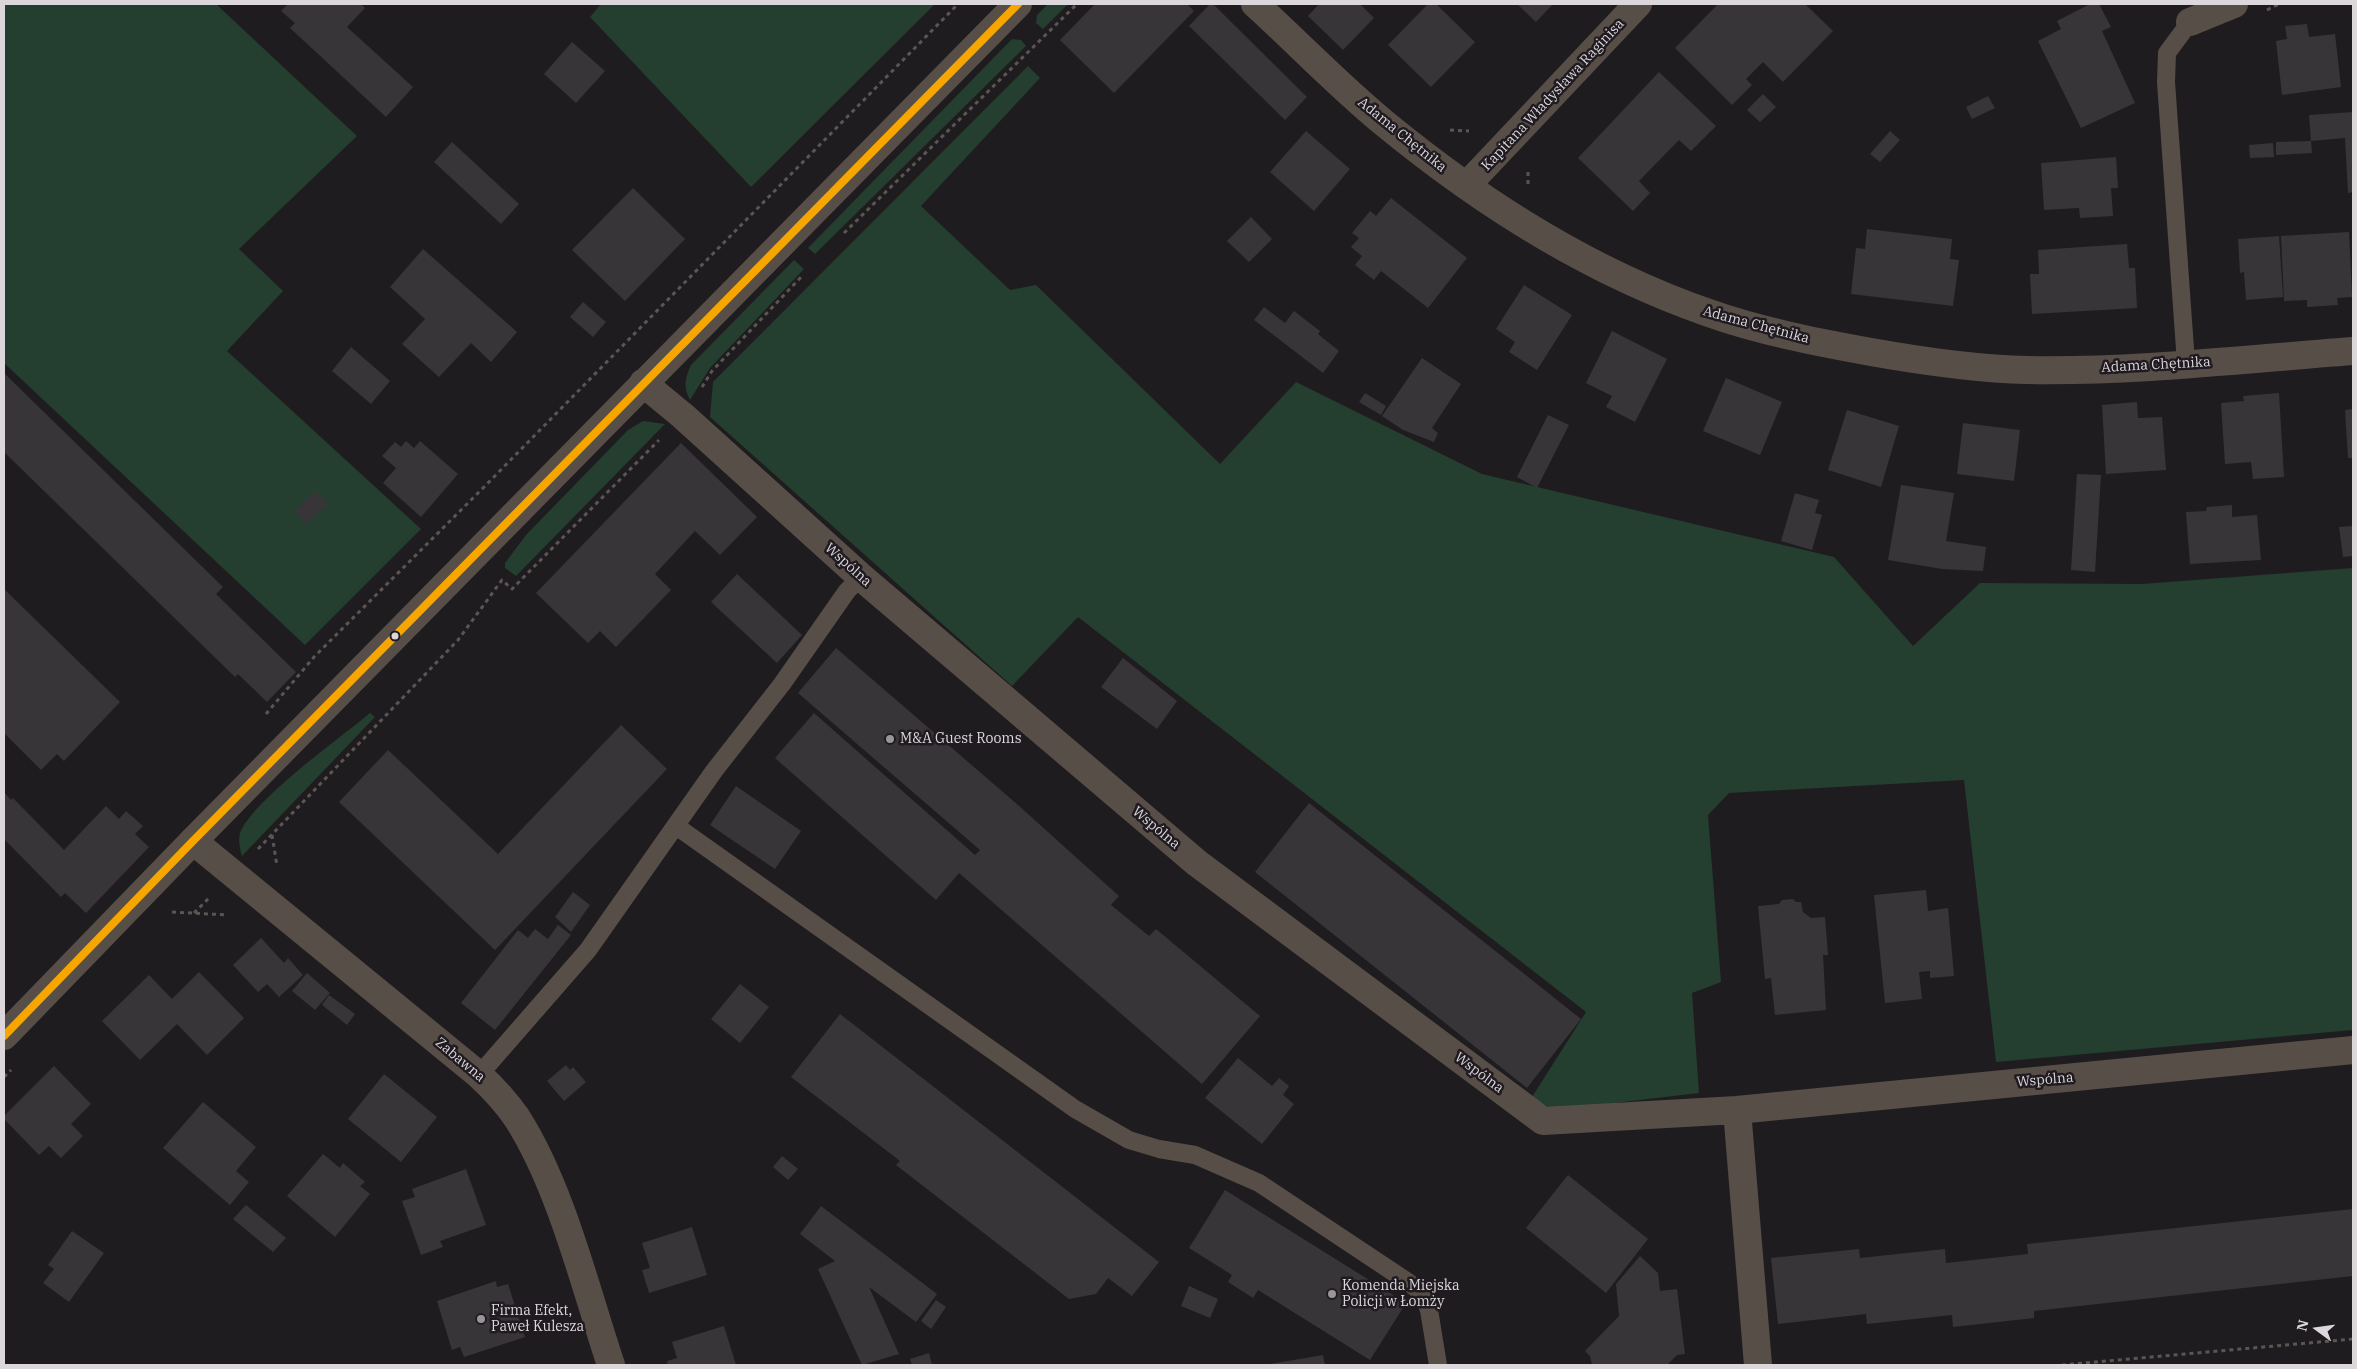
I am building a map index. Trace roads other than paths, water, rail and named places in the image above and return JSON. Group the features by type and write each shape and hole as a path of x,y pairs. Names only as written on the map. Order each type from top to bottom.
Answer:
{"street":[{"path":"4,1036 643,383 1018,4"},
{"name":"Adama Chętnika","path":"1255,4 1381,121 1467,185 1541,234 1592,263 1707,312 1788,335 1873,353 1967,367 2026,370 2083,369 2353,351"},
{"name":"Kapitana Władysława Raginisa","path":"1467,185 1638,4"},
{"path":"2190,22 2234,4"},
{"name":"Wspólna","path":"643,383 683,416 861,577 1197,863 1543,1121 1737,1110 2353,1050"},
{"name":"Zabawna","path":"193,841 479,1075 506,1104 517,1118 545,1172 611,1365"},
{"path":"1737,1110 1758,1365"}],"lane":[{"path":"2186,363 2166,82 2167,53 2190,22"},
{"path":"479,1075 588,950 714,771 813,641 847,591 861,577"},
{"path":"676,826 1075,1108 1129,1140 1159,1149 1195,1155 1259,1183 1408,1282 1422,1294 1429,1310 1438,1365"}],"place":[{"name":"M&A Guest Rooms","path":"890,739"},
{"name":"Komenda Miejska Policji w Łomży","path":"1332,1294"},
{"name":"Firma Efekt, Paweł Kulesza","path":"481,1319"}]}
